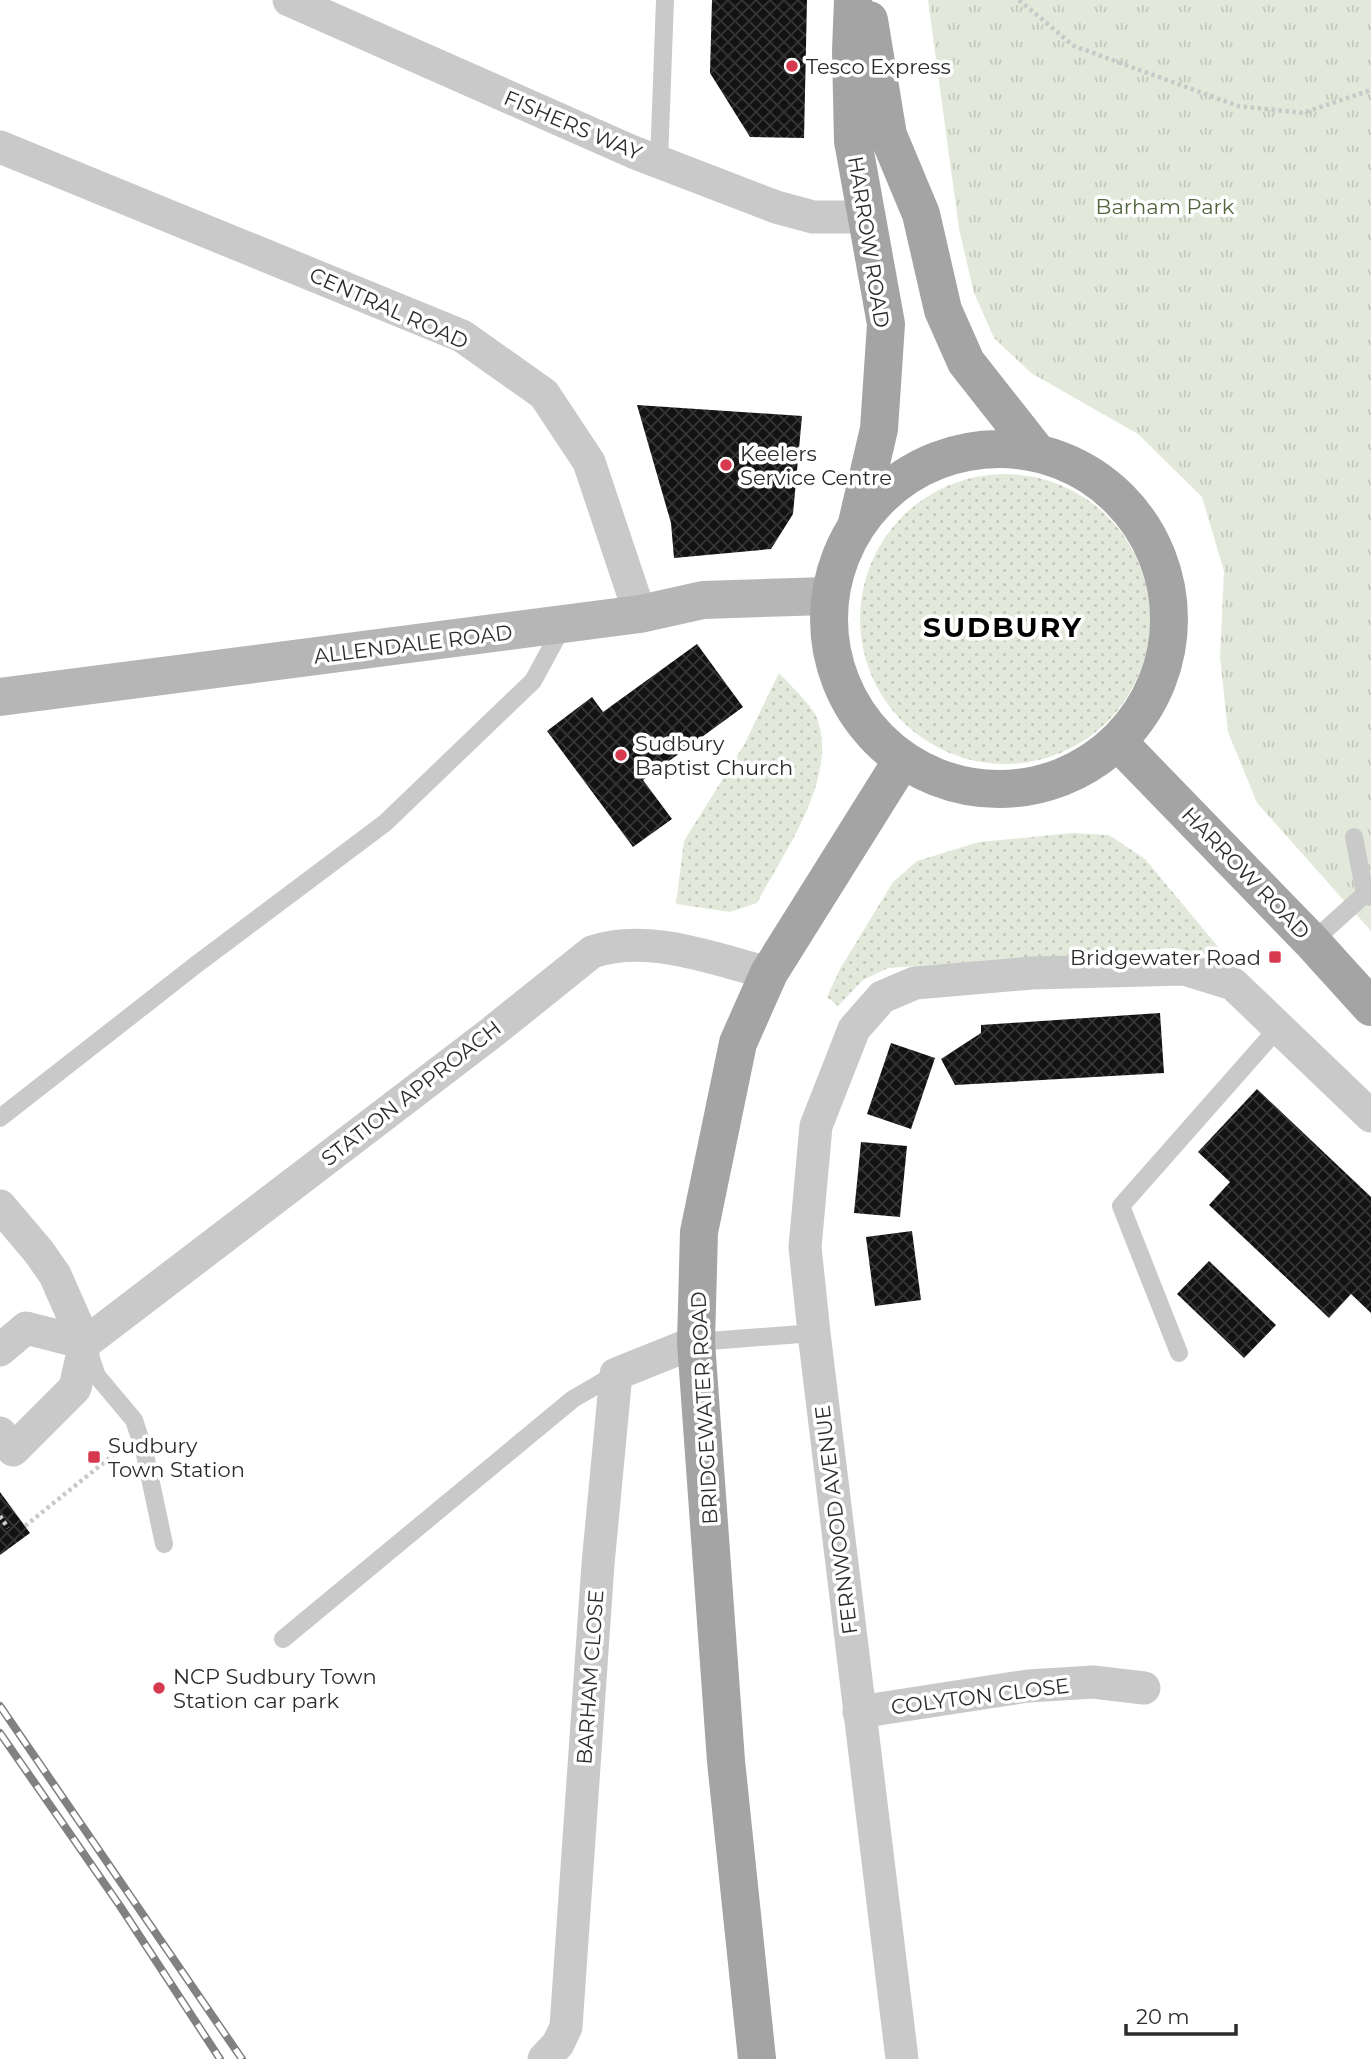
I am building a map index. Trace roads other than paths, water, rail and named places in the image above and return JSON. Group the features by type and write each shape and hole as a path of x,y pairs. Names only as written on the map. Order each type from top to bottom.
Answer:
{"main road":[{"name":"HARROW ROAD","path":"853,0 853,141 886,324 879,429 857,523"},
{"name":"HARROW ROAD","path":"866,0 888,135 921,214 943,310 966,362 1036,451"},
{"path":"1001,448 1036,451 1080,468 1110,489 1137,517 1153,544 1168,590 1170,628 1165,661 1152,695 1118,742 1074,772 1045,784 996,790 962,786 901,762 874,737 854,710 831,652 826,596 838,561 857,523 907,478 960,452 1001,448"},
{"name":"HARROW ROAD","path":"1118,742 1312,942 1371,1007"},
{"name":"BRIDGEWATER ROAD","path":"757,2059 726,1761 696,1342 699,1232 738,1043 769,973 901,762"}],"street":[{"name":"FISHERS WAY","path":"289,0 659,162 776,207 813,217 866,217"},
{"name":"CENTRAL ROAD","path":"0,146 462,336 544,394 589,462 640,614"},
{"name":"ALLENDALE ROAD","path":"0,697 640,614 703,600 826,596"},
{"name":"STATION APPROACH","path":"85,1343 592,952 612,946 649,944 769,973"},
{"name":"FERNWOOD AVENUE","path":"902,2059 806,1248 816,1126 854,1029 882,997 915,983 1006,975 1184,970 1233,984 1278,1028"},
{"path":"1278,1028 1371,1116"},
{"path":"0,1206 55,1275 85,1343 75,1388 13,1450 0,1433"},
{"path":"0,1350 26,1328 85,1343"},
{"path":"616,1374 696,1342"},
{"name":"BARHAM CLOSE","path":"544,2059 558,2044 566,2027 598,1564 616,1374"},
{"name":"COLYTON CLOSE","path":"859,1712 1028,1686 1093,1682 1144,1688"}],"lane":[{"path":"659,162 665,0"},
{"path":"0,1118 385,822 533,681 564,624"},
{"path":"1312,942 1368,896 1354,837"},
{"path":"1179,1353 1121,1206 1278,1028"},
{"path":"696,1342 814,1333"},
{"path":"85,1343 97,1376 134,1420 144,1450 164,1544"},
{"path":"284,1639 573,1399 616,1374"}],"railway":[{"path":"0,1706 242,2059"},
{"path":"0,1733 120,1906 220,2059"}],"place":[{"name":"Tesco Express","path":"792,66"},
{"name":"Keelers Service Centre","path":"726,465"},
{"name":"Sudbury Baptist Church","path":"621,755"},
{"name":"Bridgewater Road","path":"1275,957"},
{"name":"Sudbury Town Station","path":"94,1457"},
{"name":"NCP Sudbury Town Station car park","path":"159,1688"}],"district":[{"name":"SUDBURY","path":"1003,627"}],"park label":[{"name":"Barham Park","path":"1165,206"}]}
